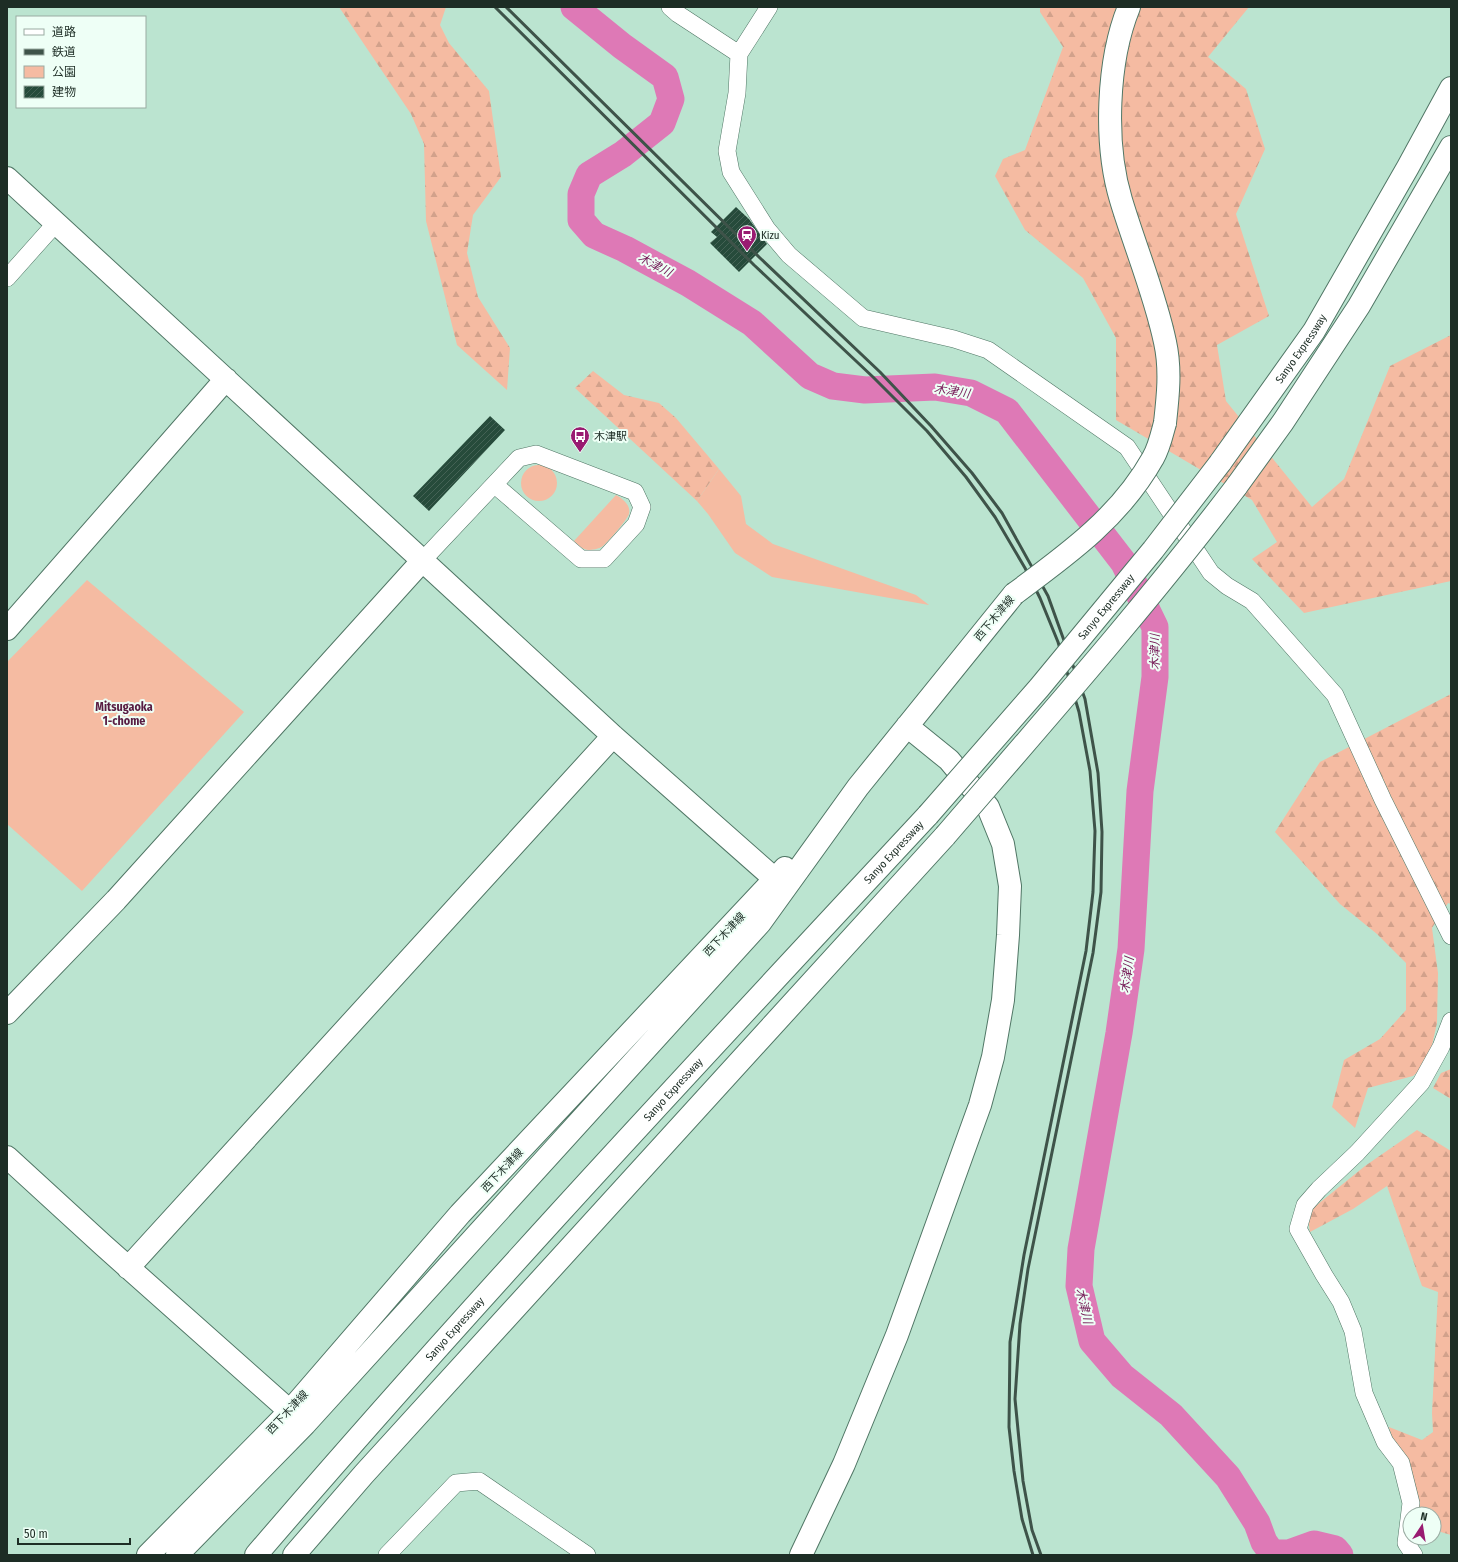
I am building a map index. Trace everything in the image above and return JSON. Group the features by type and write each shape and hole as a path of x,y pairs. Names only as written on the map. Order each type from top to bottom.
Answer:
{"main road":[{"name":"西下木津線","path":"177,1555 297,1418 460,1214 780,883 1014,594 1083,541 1106,519 1129,495 1154,457 1165,423 1169,381 1166,343 1120,199 1114,173 1110,122 1114,65 1129,7"},
{"name":"Sanyo Expressway","path":"256,1555 343,1454 664,1099 928,816 1039,688 1153,550 1220,463 1314,331 1408,167 1451,88"},
{"path":"294,1555 364,1474 945,836 1116,637 1201,533 1283,422 1359,306 1451,147"},
{"path":"7,178 613,736 780,883"},
{"path":"7,629 226,379"},
{"path":"7,1013 116,900 423,560"},
{"path":"801,1555 844,1464 900,1327 980,1105 992,1057 1003,1000 1010,886 1003,844 988,807 949,760 906,726"},
{"path":"128,1268 613,736"},
{"path":"7,1157 128,1268 297,1418"},
{"name":"西下木津線","path":"148,1555 297,1418"}],"street":[{"path":"670,7 678,14 739,54"},
{"path":"769,7 739,54 737,93 727,151 731,172 767,229 789,254 863,318 954,339 988,350 1127,447 1211,573 1226,586 1252,601 1335,695 1390,814 1451,936"},
{"path":"7,278 56,223"},
{"path":"423,560 519,458 536,454 634,492 642,507 636,524 604,558 580,559 495,485"},
{"path":"1414,1555 1406,1543 1411,1503 1401,1463 1385,1442 1364,1393 1353,1331 1342,1302 1324,1275 1298,1229 1304,1206 1319,1189 1357,1153 1421,1083 1441,1047 1451,1021"},
{"path":"387,1555 456,1482 479,1481 587,1555"}],"green space":[{"path":"339,7 446,7 440,25 449,43 489,91 501,177 473,215 467,253 478,297 510,348 507,390 457,345 426,221 424,144 411,114"},
{"path":"1040,7 1249,7 1208,57 1246,89 1265,149 1236,214 1269,316 1217,345 1226,401 1312,507 1344,479 1390,366 1451,335 1451,581 1304,613 1252,559 1277,542 1252,500 1116,420 1116,338 1083,278 1025,230 995,176 1003,159 1025,150 1063,47 1040,12"},
{"path":"593,371 624,395 659,403 676,418 719,469 697,501 575,388"},
{"path":"543,465 552,470 556,476 556,490 552,496 543,501 535,501 526,496 522,490 521,479 526,470 532,466"},
{"path":"719,469 741,496 746,524 773,544 916,595 929,605 772,577 735,553 708,514 697,501"},
{"path":"616,495 624,500 628,505 629,514 625,521 613,536 601,547 588,550 580,547 574,541"},
{"path":"87,580 244,712 82,891 7,824 7,662"},
{"path":"1451,694 1451,904 1448,903 1432,928 1438,973 1437,1023 1428,1063 1413,1076 1368,1088 1355,1128 1332,1107 1344,1060 1380,1039 1406,1010 1406,963 1377,934 1340,904 1275,832 1320,762"},
{"path":"1451,1069 1451,1099 1433,1088 1441,1073"},
{"path":"1417,1130 1451,1151 1451,1535 1442,1532 1442,1506 1417,1506 1409,1472 1392,1438 1389,1427 1422,1440 1433,1432 1432,1413 1438,1292 1422,1286 1387,1186 1353,1209 1310,1232 1307,1213 1365,1166"}],"building":[{"path":"736,207 749,219 767,244 739,272 710,243 717,237 711,232"},
{"path":"490,416 505,430 429,511 413,496"}],"waterway":[{"name":"木津川","path":"574,7 622,46 665,77 671,99 662,123 623,154 589,175 581,194 581,220 594,235 625,249 688,283 752,323 810,376 833,386 865,390 935,387 971,393 1007,411 1124,563 1155,627 1155,677 1140,791 1131,949 1119,1033 1081,1249 1079,1286 1092,1341 1122,1376 1171,1415 1228,1477 1257,1523 1264,1542 1272,1553 1289,1553 1314,1544 1335,1549 1340,1555"}],"railway":[{"path":"495,7 754,265 873,377 927,431 966,477 995,517 1025,568 1040,598 1058,642 1079,712 1090,771 1095,831 1093,892 1086,951 1024,1255 1010,1342 1009,1427 1014,1471 1022,1519 1033,1555"},
{"path":"506,7 760,258 880,372 931,426 972,473 1002,513 1048,596 1085,699 1098,773 1102,832 1101,892 1093,953 1028,1269 1020,1324 1015,1399 1023,1481 1032,1530 1041,1555"}],"place":[{"name":"Kizu","path":"747,252"},
{"name":"木津駅","path":"580,453"}],"district":[{"name":"Mitsugaoka 1-chome","path":"124,714"}]}
